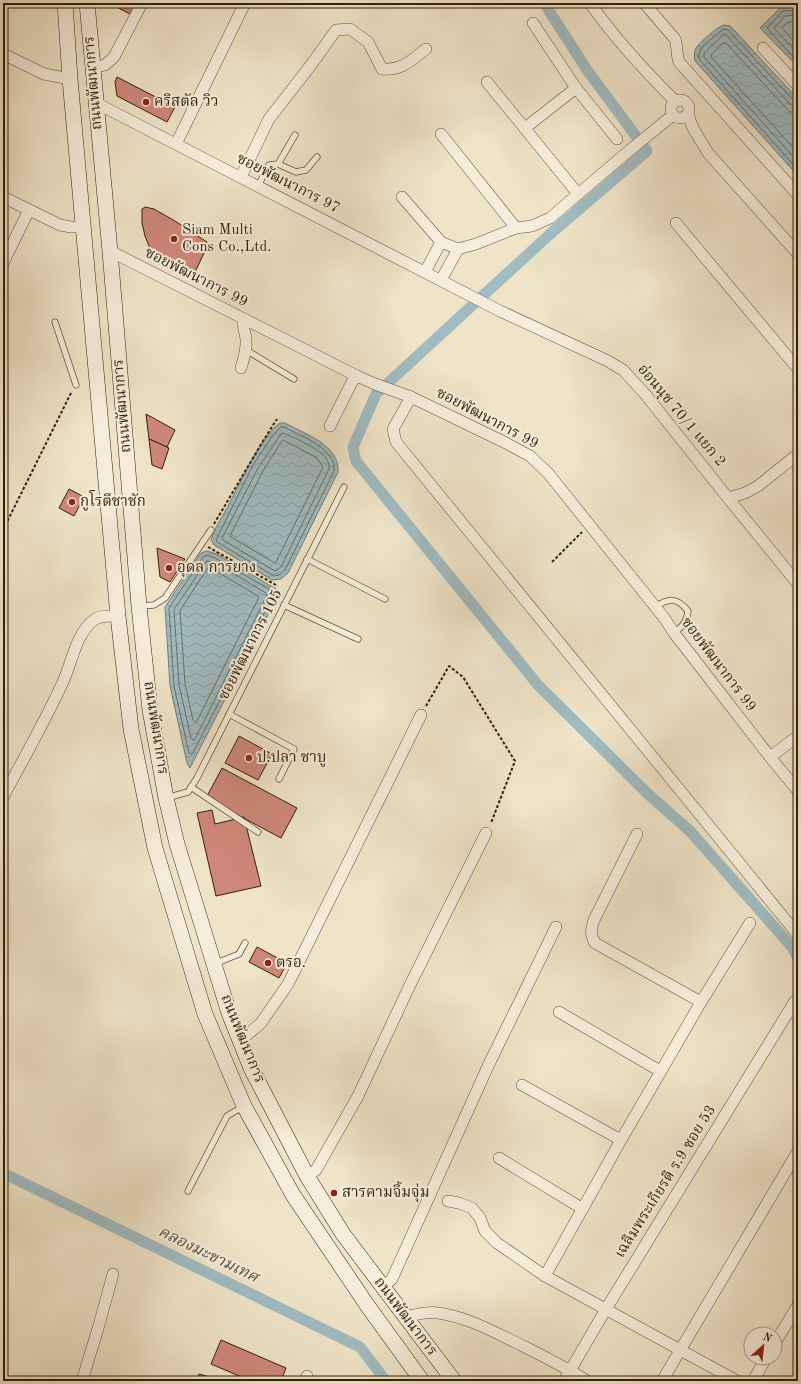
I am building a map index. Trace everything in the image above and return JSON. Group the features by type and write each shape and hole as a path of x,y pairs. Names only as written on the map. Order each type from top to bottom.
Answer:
{"main road":[{"name":"ถนนพัฒนาการ","path":"65,3 70,79 118,616 131,729 155,848 205,1014 244,1106 293,1195 367,1305 422,1381"},
{"name":"ถนนพัฒนาการ","path":"87,3 110,252 139,606 150,710 166,798 177,844 229,1013 251,1068 307,1176 343,1234 454,1381"}],"street":[{"path":"92,68 105,65 114,58 142,3"},
{"path":"176,144 245,3"},
{"path":"590,3 609,30 640,66 675,101"},
{"path":"644,3 675,39 679,62 798,195"},
{"path":"533,23 576,88 617,139"},
{"path":"241,177 268,119 311,65 336,30 350,29 368,42 382,69 392,70 403,66 426,49"},
{"path":"763,48 798,86"},
{"path":"3,54 44,74 70,79"},
{"path":"487,82 578,194"},
{"path":"525,128 576,88"},
{"path":"675,101 682,100 688,104 688,115 693,128 708,152 798,254"},
{"path":"669,119 671,108 675,101"},
{"name":"ซอยพัฒนาการ 97","path":"96,103 465,292"},
{"path":"402,197 441,242 458,249 476,244 516,228 532,226 550,218 669,119 681,118 688,115"},
{"path":"441,134 516,228"},
{"path":"3,197 60,225 84,228"},
{"path":"3,263 29,210"},
{"path":"676,223 798,369"},
{"path":"425,272 441,242"},
{"path":"441,280 458,249"},
{"name":"ซอยพัฒนาการ 99","path":"110,252 357,376 411,397 530,456 548,473 655,607 770,757 798,791"},
{"name":"อ่อนนุช 70/1 แยก 2","path":"465,292 608,361 623,370 645,394 798,584"},
{"path":"241,368 246,350 246,337 242,326 244,319"},
{"path":"330,426 352,382 357,376"},
{"path":"411,397 394,429 396,442 798,935"},
{"path":"728,498 745,493 758,486 798,454"},
{"path":"3,797 63,683 80,637 95,619 103,616 118,616"},
{"path":"240,1041 261,1022 288,984 422,715"},
{"path":"770,757 798,736"},
{"path":"307,1176 316,1170 358,1096 410,985 486,833"},
{"path":"637,834 594,920 591,930 592,937 595,943 701,1002"},
{"path":"545,1276 660,1071 750,923"},
{"path":"383,1287 392,1279 489,1064 556,927"},
{"name":"เฉลิมพระเกียรติ ร.9 ซอย 53","path":"564,1381 606,1309 796,1001"},
{"path":"559,1012 660,1071"},
{"path":"522,1085 621,1140"},
{"path":"662,1381 798,1152"},
{"path":"499,1158 583,1210"},
{"path":"448,1201 472,1208 480,1218 485,1231 497,1243 545,1276 737,1381"},
{"path":"82,1381 100,1325 113,1274"},
{"path":"783,1330 798,1305"},
{"path":"405,1317 437,1312 484,1327 570,1370 587,1381"},
{"path":"753,1381 761,1366"}],"lane":[{"path":"278,164 295,135"},
{"path":"258,186 269,166 278,164 296,172 306,170 316,158"},
{"path":"55,322 76,385"},
{"path":"246,350 294,379"},
{"name":"ซอยพัฒนาการ 105","path":"191,787 344,487"},
{"path":"139,606 154,605 165,598 211,530"},
{"path":"307,559 386,599"},
{"path":"655,607 665,600 674,601 683,605 688,611 687,618 683,626 674,632"},
{"path":"284,605 358,639"},
{"path":"229,714 294,749 279,779"},
{"path":"166,798 188,792 191,787 258,832"},
{"path":"214,964 239,954 245,943"},
{"path":"188,1191 227,1116 244,1106"}],"path":[{"path":"3,530 76,385"},
{"path":"211,530 277,419"},
{"path":"552,562 588,525"},
{"path":"202,544 276,585"},
{"path":"422,715 448,666 463,677 515,761 486,833"}],"water":[{"path":"781,7 798,7 798,67 760,28"},
{"path":"724,25 730,26 734,30 798,99 798,176 695,61 694,54 696,48 717,28"},
{"path":"280,423 285,423 320,442 333,454 337,463 338,472 288,573 281,579 272,580 214,545 211,540 258,449 273,429"},
{"path":"207,551 217,554 276,589 277,593 275,601 190,768 187,763 170,686 165,607 201,553"}],"building":[{"path":"109,3 136,3 130,14"},
{"name":"คริสตัล วิว","path":"117,77 175,107 167,122 117,96 115,82"},
{"name":"Siam Multi Cons Co.,Ltd.","path":"145,207 154,209 207,242 206,249 195,272 191,276 181,274 170,269 160,262 151,251 142,223 142,209"},
{"path":"146,414 175,430 167,447 149,439"},
{"path":"149,439 169,448 162,469 152,465"},
{"name":"กูโรตีชาชัก","path":"69,489 84,497 74,516 59,508"},
{"name":"อุดล การยาง","path":"157,548 185,559 170,582 160,577"},
{"name":"ป.ปลา ชาบู","path":"239,736 272,754 258,780 225,763"},
{"path":"222,768 297,808 281,838 206,798"},
{"path":"212,810 215,824 244,817 261,886 216,896 197,813"},
{"name":"ตรอ.","path":"257,947 287,963 279,978 249,962"},
{"path":"221,1340 286,1368 281,1381 251,1381 211,1364"},
{"path":"199,1374 224,1381 197,1381"}],"waterway":[{"path":"544,3 587,70 647,151 549,235 376,394 353,447 356,461 538,685 648,794 690,831 792,947 798,958"},
{"name":"คลองมะขามเทศ","path":"3,1173 360,1347 386,1381"}],"place":[{"name":"คริสตัล วิว","path":"146,102"},
{"name":"Siam Multi Cons Co.,Ltd.","path":"174,239"},
{"name":"กูโรตีชาชัก","path":"72,502"},
{"name":"อุดล การยาง","path":"169,568"},
{"name":"ป.ปลา ชาบู","path":"249,758"},
{"name":"ตรอ.","path":"268,963"},
{"name":"สารคามจิ้มจุ่ม","path":"334,1193"}]}
